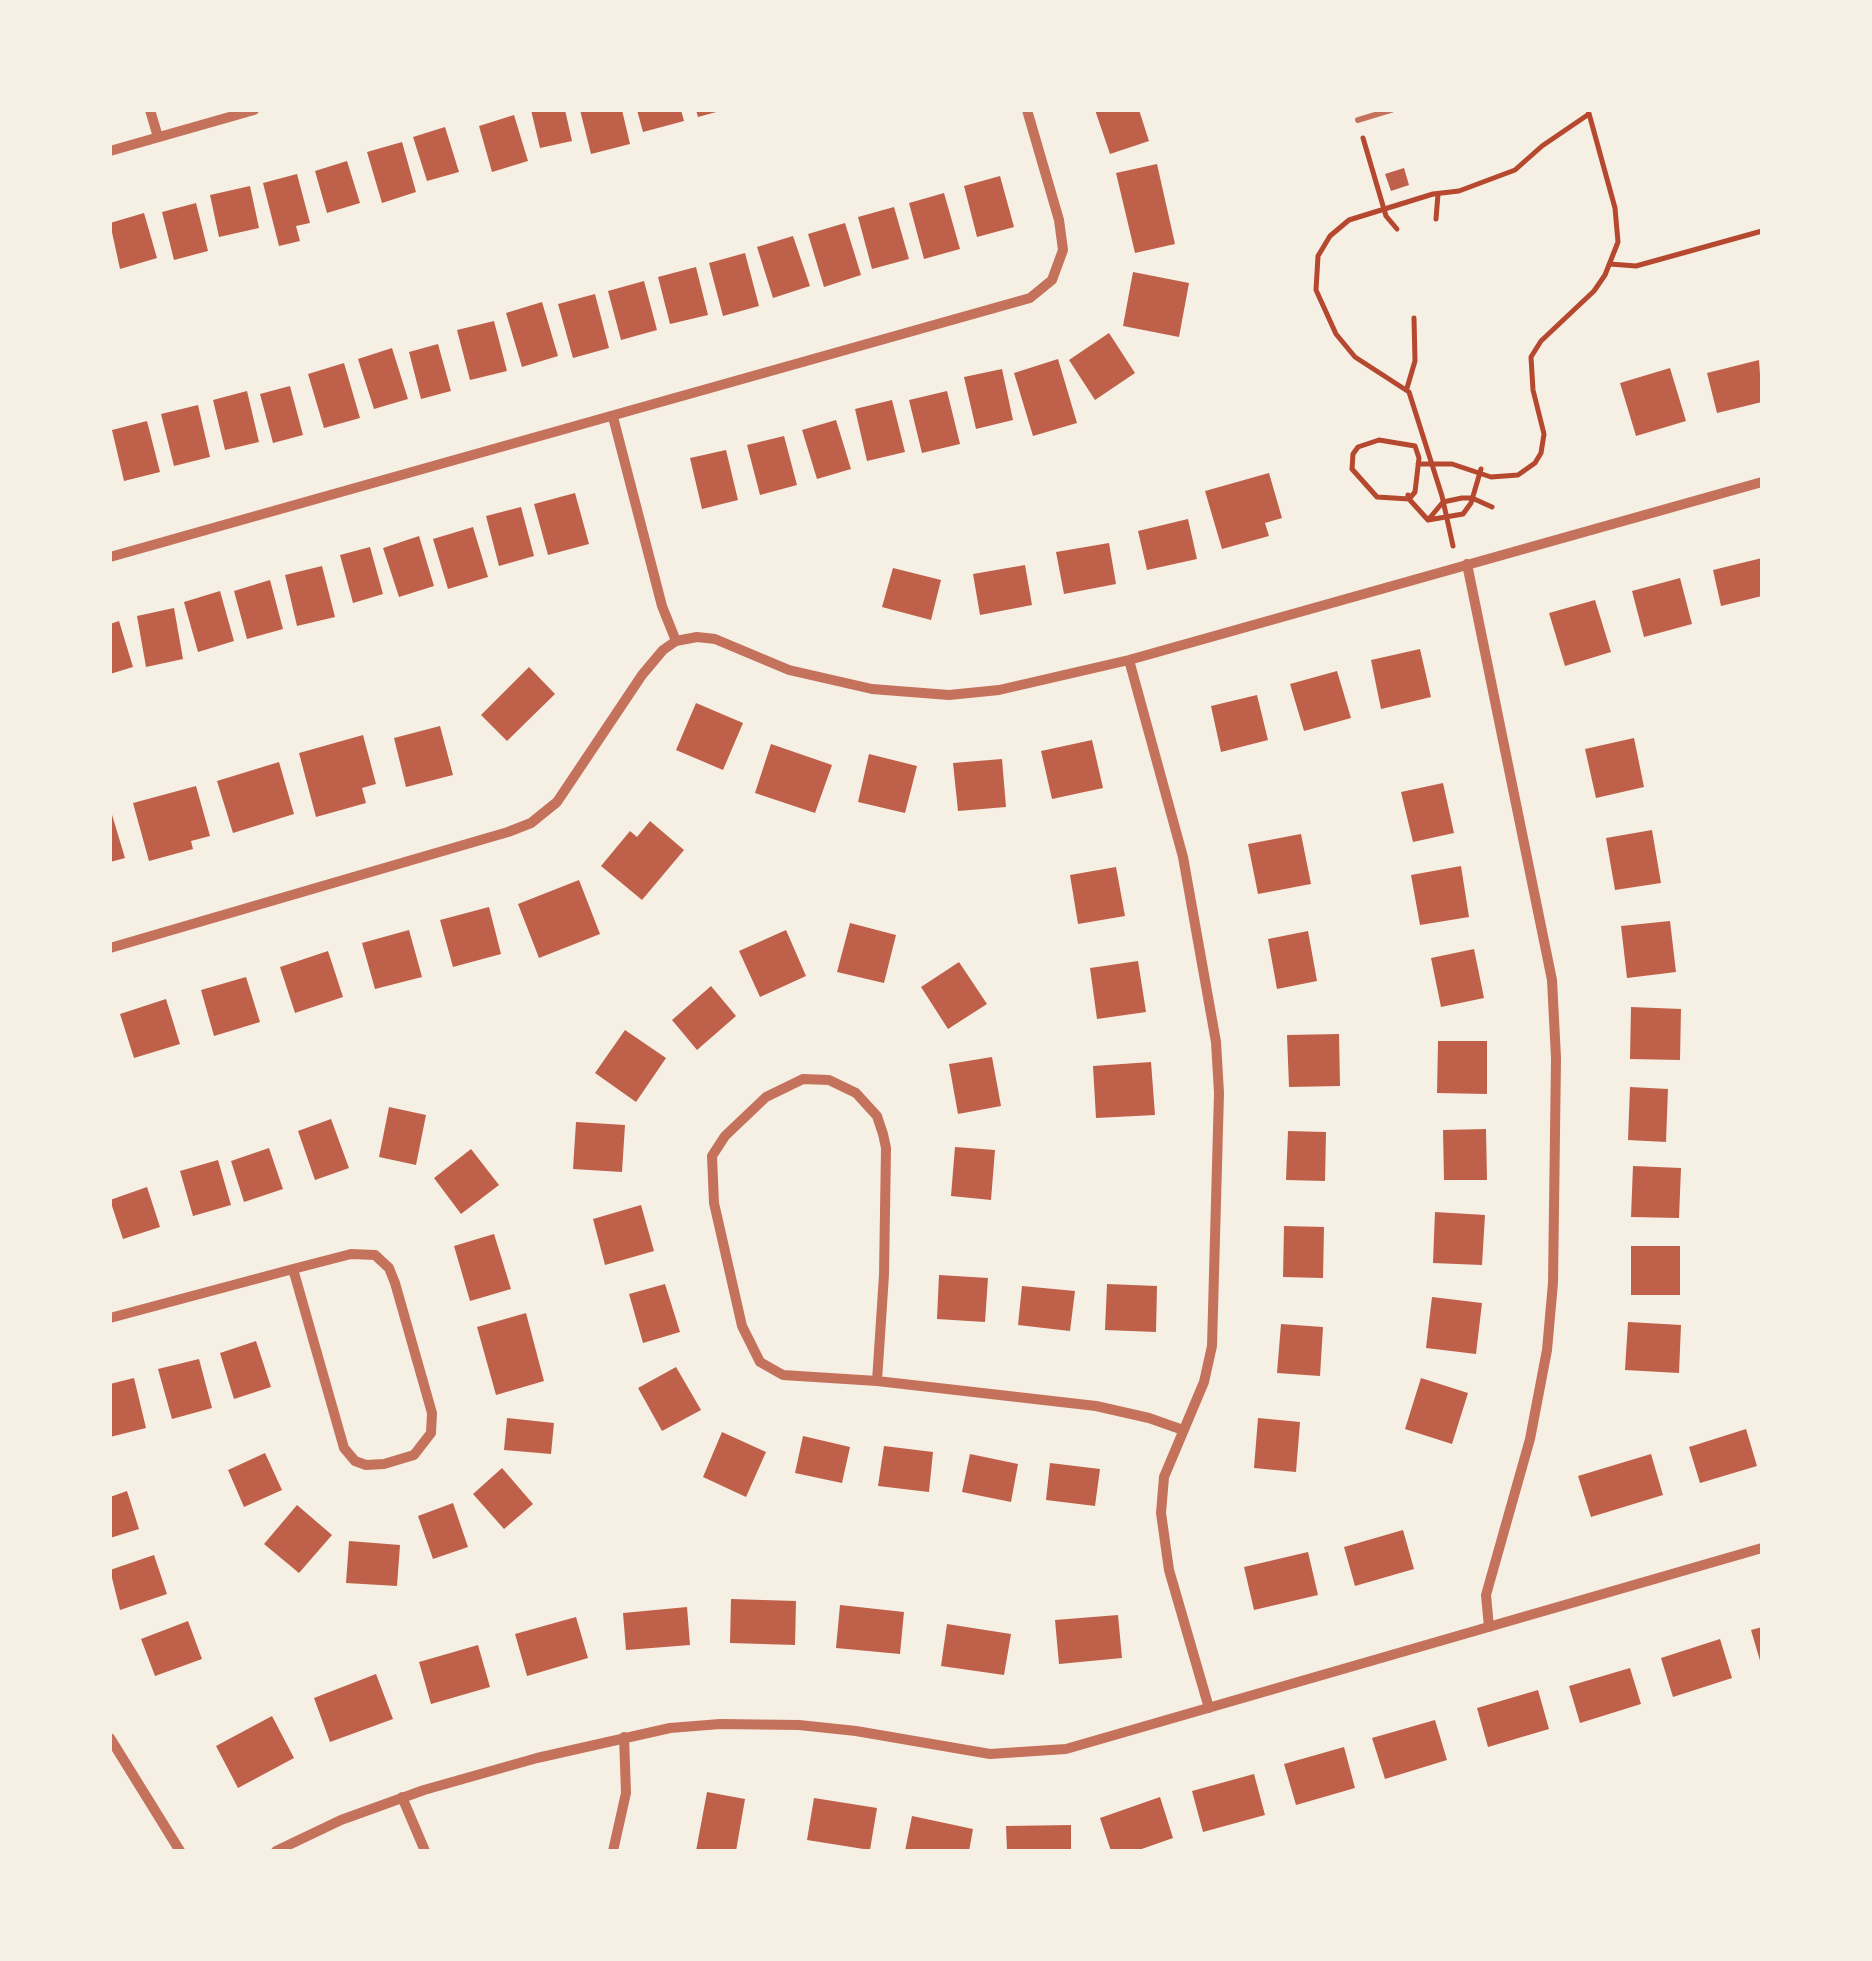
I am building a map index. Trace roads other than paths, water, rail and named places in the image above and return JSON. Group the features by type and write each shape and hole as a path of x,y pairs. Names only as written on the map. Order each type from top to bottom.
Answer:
{"street":[{"path":"150,110 158,137"},
{"path":"110,151 254,110"},
{"path":"110,558 1020,302 1039,293 1057,273 1062,241 1027,110"},
{"path":"612,417 662,606 676,641"},
{"path":"110,948 531,823 557,802 642,676 663,650 676,641 707,638 809,676 872,689 926,694 999,690 1129,660 1762,482"},
{"path":"1467,564 1552,980 1556,1058 1553,1263 1547,1350 1530,1438 1488,1582 1488,1628"},
{"path":"1129,660 1184,858 1216,1042 1220,1093 1213,1336 1204,1382 1164,1478 1162,1530 1174,1588 1209,1708"},
{"path":"877,1382 884,1275 883,1134 877,1116 856,1093 829,1080 803,1079 766,1097 725,1136 712,1156 711,1184 742,1326 753,1352 771,1370 783,1375 1096,1406 1183,1430"},
{"path":"110,1318 293,1269 362,1254 376,1255 390,1268 432,1413 432,1433 414,1455 384,1464 366,1464 354,1461 344,1448 293,1269"},
{"path":"276,1851 402,1797 624,1737 702,1725 789,1725 856,1731 975,1753 1022,1754 1087,1745 1762,1548"},
{"path":"614,1851 626,1793 624,1737"},
{"path":"110,1738 180,1851"},
{"path":"402,1797 424,1851"}],"lane":[{"path":"1358,120 1391,110"}]}
